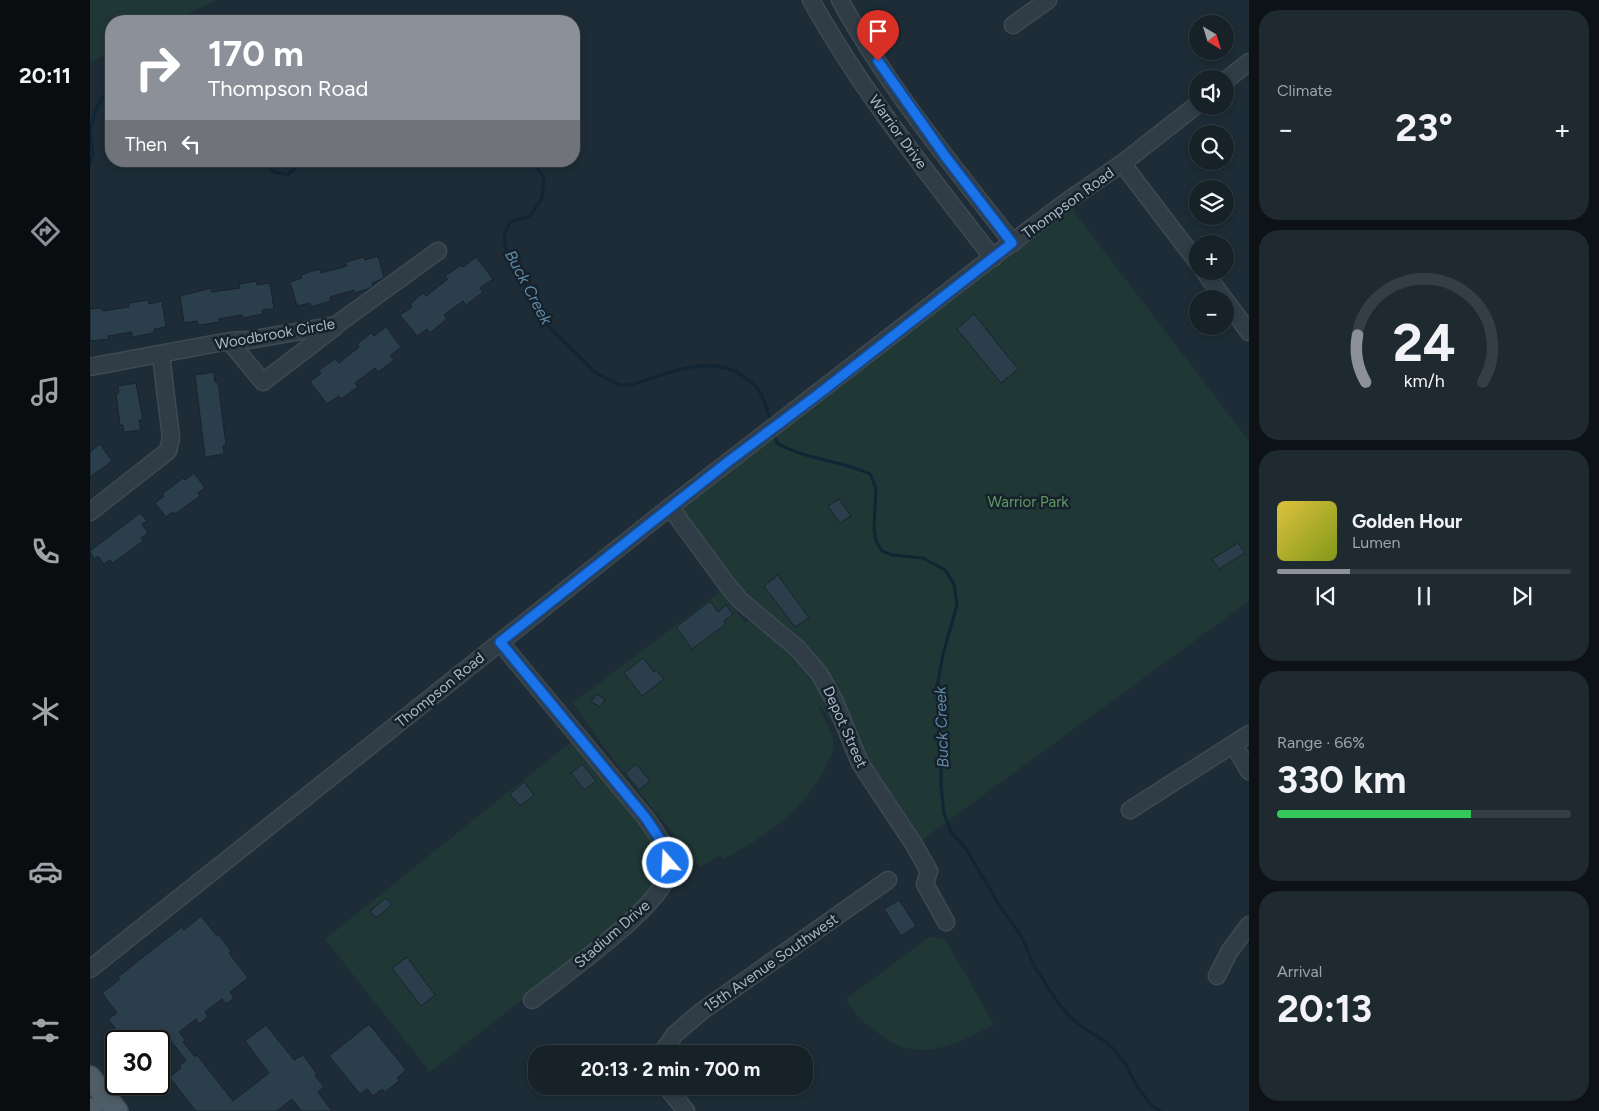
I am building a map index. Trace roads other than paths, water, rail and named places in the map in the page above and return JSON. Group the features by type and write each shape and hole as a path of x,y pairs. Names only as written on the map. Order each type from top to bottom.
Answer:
{"main road":[{"path":"90,1078 117,1111"}],"street":[{"name":"Warrior Drive","path":"811,0 832,38 861,81 993,258"},
{"name":"Warrior Drive","path":"840,0 868,48 913,112 1012,243"},
{"path":"1013,25 1048,0"},
{"path":"1234,74 1249,62"},
{"name":"Thompson Road","path":"90,969 670,507 1012,243 1066,202 1124,162 1189,111"},
{"path":"1124,162 1128,171 1189,250"},
{"name":"Woodbrook Circle","path":"90,367 229,341 249,340 336,325 438,251"},
{"path":"1234,311 1249,332"},
{"path":"229,341 263,382 336,325"},
{"path":"90,512 168,451 171,438 161,355"},
{"name":"Depot Street","path":"670,507 741,601 797,648 819,673 835,702 860,762 929,871 925,884 946,922"},
{"name":"Stadium Drive","path":"500,642 645,817 662,842 667,854 668,863 666,880 650,903 620,930 532,1000"},
{"path":"1130,810 1249,734"},
{"path":"1234,745 1249,771"},
{"name":"15th Avenue Southwest","path":"667,1045 675,1034 702,1011 888,880"},
{"path":"1217,976 1229,952 1249,925"},
{"path":"673,1095 686,1111"}],"waterway":[{"name":"Buck Creek","path":"90,129 98,105 105,94"},
{"name":"Buck Creek","path":"90,130 93,155 90,163"},
{"name":"Buck Creek","path":"270,167 274,172 287,175 297,167"},
{"name":"Buck Creek","path":"536,167 544,178 542,198 530,216 510,222 504,236 507,255 535,299 545,323 596,373 620,385 631,385 686,368 715,366 729,369 742,375 757,388 764,401 771,423"},
{"name":"Buck Creek","path":"774,434 777,443 788,449 859,469 870,474 876,488 874,528 876,541 882,551 892,555 923,558 945,570 954,584 957,605 943,654 938,682 941,786 944,814 952,833 966,849 998,903 1020,934 1035,967 1058,1003 1070,1017 1108,1043 1125,1063 1136,1085 1151,1105 1160,1111"}],"park label":[{"name":"Warrior Park","path":"1028,502"}]}
